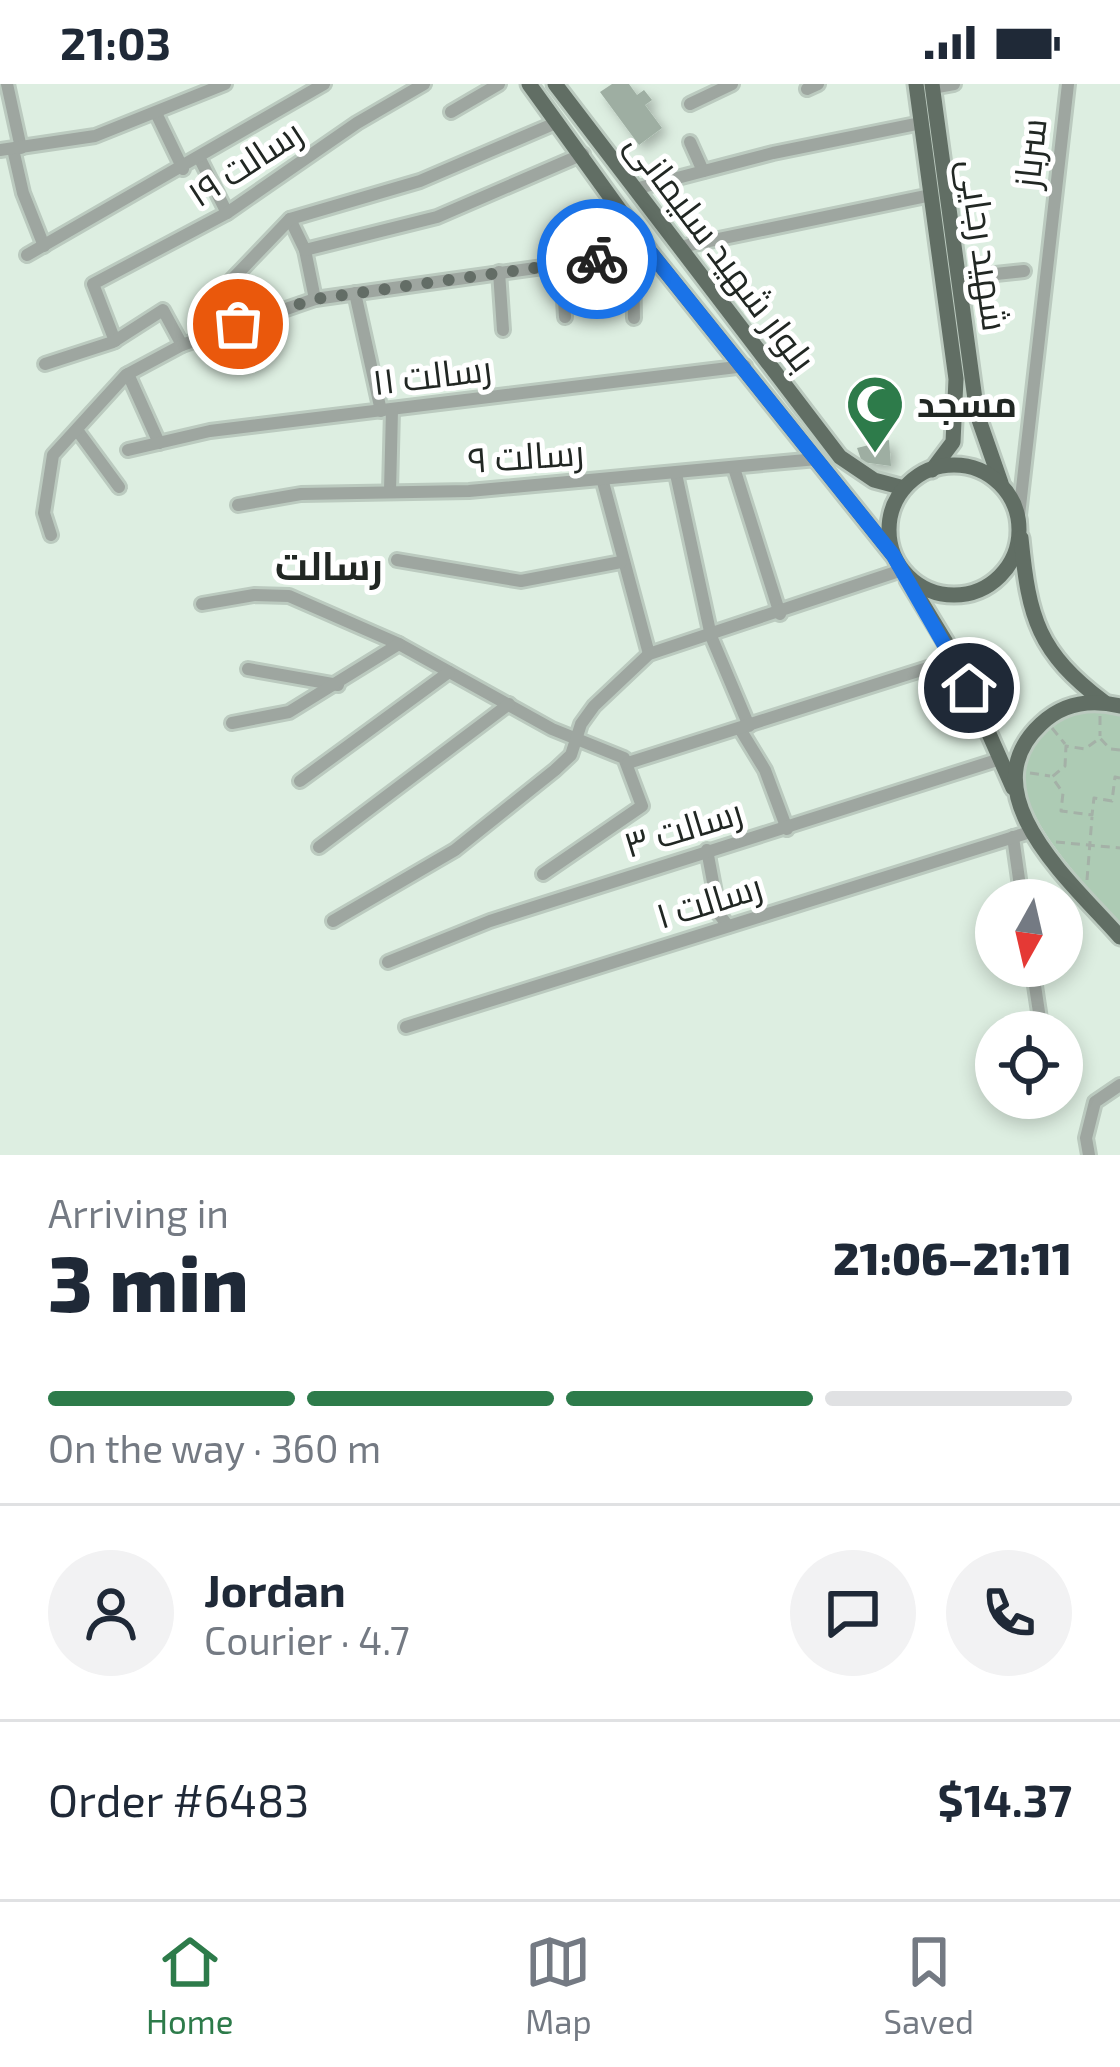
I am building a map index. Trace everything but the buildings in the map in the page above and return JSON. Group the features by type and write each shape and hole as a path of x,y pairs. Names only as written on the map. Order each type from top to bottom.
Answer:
{"main road":[{"name":"بلوار شهید سلیمانی","path":"529,84 583,154 641,253 745,365 901,567 956,659 998,760 1022,789 1030,832"},
{"name":"بلوار شهید سلیمانی","path":"555,84 840,457 874,480 904,488"},
{"name":"شهید رجایی","path":"927,85 921,123 956,417 953,442 932,470"},
{"name":"شهید رجایی","path":"927,85 977,414 1001,483"},
{"path":"1021,538 1002,570 968,592 935,592 901,567 890,520 904,488 932,470 968,467 1001,483 1019,515 1026,589 1045,646 1105,709"},
{"path":"1022,789 1016,773 1030,734 1063,708 1105,709"},
{"path":"1030,832 1120,937"}],"street":[{"path":"7,84 11,149 44,246"},
{"path":"11,149 95,136 156,113 195,91 225,84"},
{"path":"27,256 324,84"},
{"name":"رسالت ۱۹","path":"115,340 93,284 227,213 357,123 424,84"},
{"path":"451,112 499,84"},
{"path":"690,104 732,84"},
{"path":"927,85 954,84"},
{"name":"سرباز","path":"1019,515 1068,84"},
{"path":"156,113 183,169"},
{"path":"222,290 290,219 420,182 558,122"},
{"path":"635,189 743,160 921,123"},
{"path":"690,142 703,171"},
{"path":"305,250 437,217 583,154"},
{"path":"200,159 227,213"},
{"path":"680,248 931,195"},
{"path":"290,219 305,250 315,299"},
{"path":"51,535 44,513 52,455 128,374 182,345 315,299 641,253 634,317"},
{"path":"562,264 565,316"},
{"path":"958,278 1024,271"},
{"path":"499,272 503,330"},
{"path":"355,293 386,410 390,491"},
{"path":"45,364 115,340 163,310 182,345"},
{"name":"رسالت ۱۱","path":"128,450 210,431 745,365"},
{"path":"128,374 159,443"},
{"path":"77,430 119,487"},
{"name":"رسالت ۹","path":"238,505 301,494 603,482 817,459"},
{"path":"734,468 779,614"},
{"path":"676,474 711,636 787,829"},
{"path":"603,482 649,654"},
{"path":"397,560 521,581 621,562"},
{"path":"333,921 454,850 572,755 581,724 594,706 649,654 779,614 901,567"},
{"path":"202,604 254,595 289,596 399,644 628,763 956,659"},
{"path":"232,723 289,712 340,685 399,644"},
{"path":"248,669 340,685"},
{"path":"300,782 449,672"},
{"path":"319,847 509,704"},
{"name":"رسالت ۳","path":"388,962 490,921 998,760"},
{"path":"543,874 642,806 628,763"},
{"name":"رسالت ۱","path":"406,1027 1030,832"},
{"path":"1013,838 1019,879"},
{"path":"706,850 719,914 728,926"},
{"path":"1089,1155 1086,1138 1095,1102 1120,1085"}],"path":[{"path":"1066,746 1085,748 1100,738 1105,709"},
{"path":"1042,733 1053,724 1066,746 1065,766 1052,777"},
{"path":"1100,738 1110,749 1120,750"},
{"path":"1022,789 1029,758"},
{"path":"1028,773 1052,777 1063,793 1061,811 1092,815"},
{"path":"1078,871 1087,881 1094,799 1112,801 1114,777 1120,778"},
{"path":"1066,856 1055,842 1120,848"}],"green space":[{"path":"1086,707 1120,714 1120,925 1051,841 1033,811 1024,781 1027,753 1047,728"}],"way so far":[{"path":"238,324 315,299 597,259"}],"place":[{"name":"مسجد","path":"875,455"}],"district":[{"name":"رسالت","path":"329,566"}],"route":[{"path":"597,259 650,252 893,555 969,688"}]}
